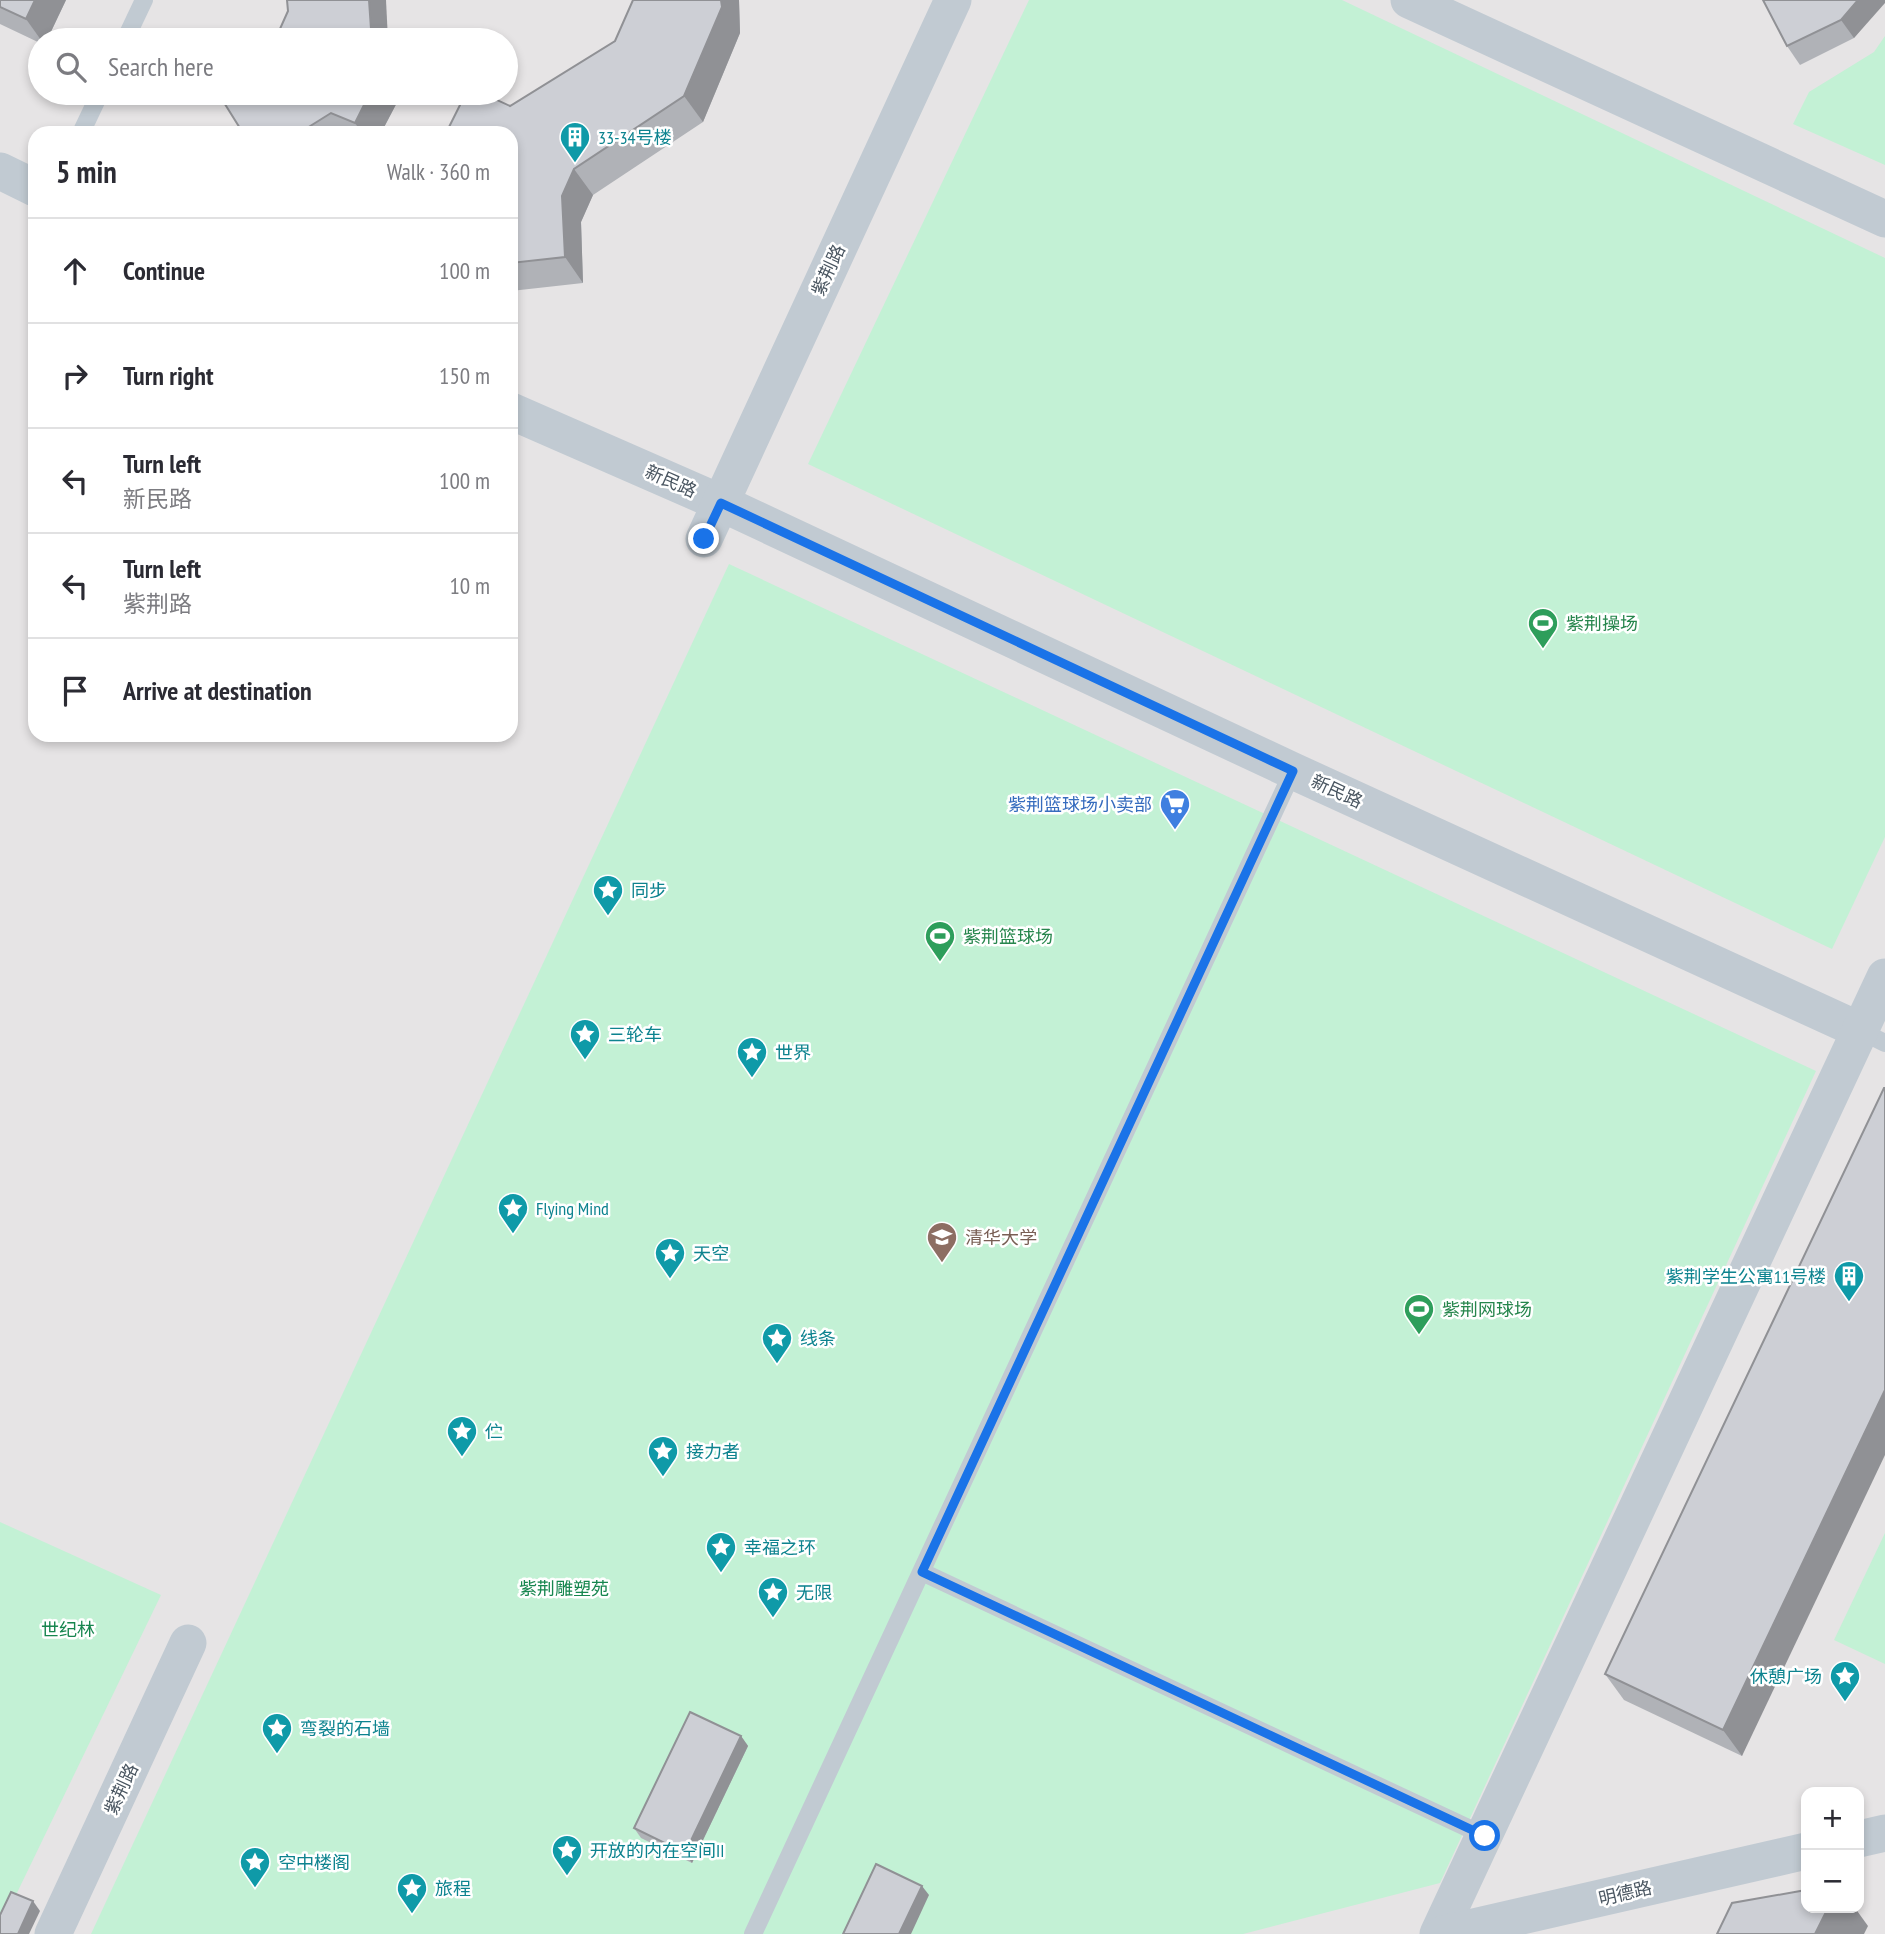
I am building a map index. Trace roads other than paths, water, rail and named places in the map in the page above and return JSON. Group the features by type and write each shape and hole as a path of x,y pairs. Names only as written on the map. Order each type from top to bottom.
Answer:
{"street":[{"name":"紫荆路","path":"704,539 953,0"},
{"path":"1409,0 1885,219"},
{"path":"0,171 28,185"},
{"name":"新民路","path":"518,414 721,503 1293,771 1872,1036"},
{"path":"1440,1934 1872,1036 1885,977"},
{"name":"紫荆路","path":"53,1934 188,1643"},
{"path":"1864,1838 1885,1833"},
{"name":"明德路","path":"1440,1934 1801,1852"}],"lane":[{"path":"131,28 144,0"},
{"path":"84,126 94,105"},
{"path":"753,1934 1293,771"},
{"path":"922,1572 1485,1836"}],"place":[{"name":"33-34号楼","path":"575,164"},
{"name":"紫荆操场","path":"1543,650"},
{"name":"紫荆篮球场小卖部","path":"1175,831"},
{"name":"同步","path":"608,917"},
{"name":"紫荆篮球场","path":"940,963"},
{"name":"三轮车","path":"585,1061"},
{"name":"世界","path":"752,1079"},
{"name":"Flying Mind","path":"513,1235"},
{"name":"清华大学","path":"942,1264"},
{"name":"天空","path":"670,1280"},
{"name":"紫荆学生公寓11号楼","path":"1849,1303"},
{"name":"紫荆网球场","path":"1419,1336"},
{"name":"线条","path":"777,1365"},
{"name":"伫","path":"462,1458"},
{"name":"接力者","path":"663,1478"},
{"name":"幸福之环","path":"721,1574"},
{"name":"无限","path":"773,1619"},
{"name":"休憩广场","path":"1845,1703"},
{"name":"弯裂的石墙","path":"277,1755"},
{"name":"开放的内在空间II","path":"567,1877"},
{"name":"空中楼阁","path":"255,1889"},
{"name":"旅程","path":"412,1915"}],"park label":[{"name":"紫荆雕塑苑","path":"564,1588"},
{"name":"世纪林","path":"68,1629"}]}
